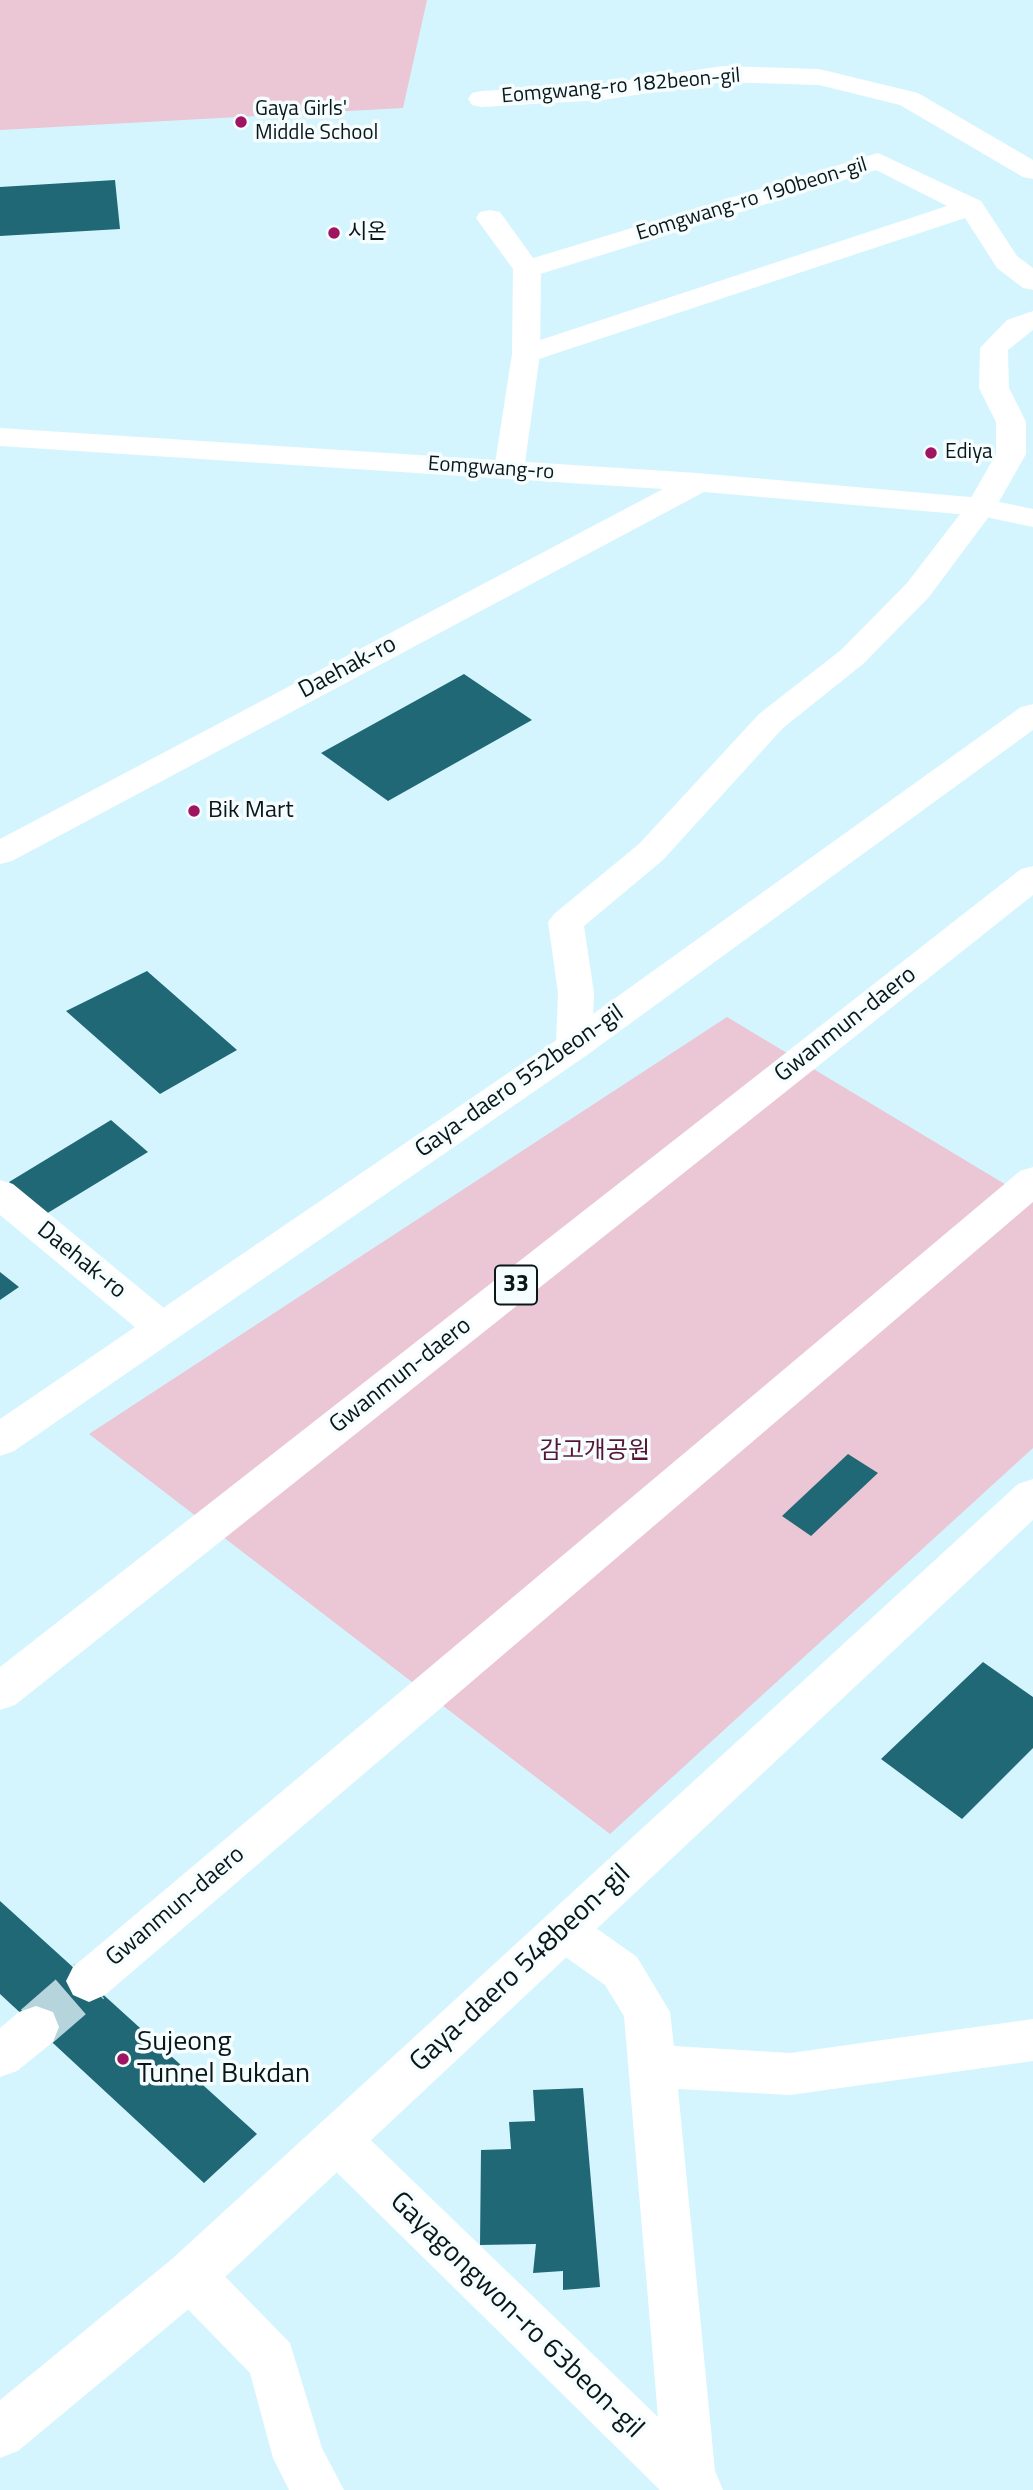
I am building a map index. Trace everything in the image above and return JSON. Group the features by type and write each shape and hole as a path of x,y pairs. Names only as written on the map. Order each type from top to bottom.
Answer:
{"main road":[{"name":"Eomgwang-ro 182beon-gil","path":"481,99 602,92 723,74 819,77 909,99 1033,171"},
{"name":"Eomgwang-ro 190beon-gil","path":"527,270 878,161 971,208 1007,261 1033,282"},
{"path":"526,354 971,208"},
{"path":"490,218 527,270 526,354 509,470"},
{"path":"574,1046 576,993 566,922 651,852 771,721 852,657 918,590 981,507 1011,454 1011,422 995,388 993,348 1017,326 1033,320"},
{"name":"Eomgwang-ro","path":"0,437 697,482 981,507 1033,518"},
{"name":"Daehak-ro","path":"1,852 697,482"},
{"name":"Gaya-daero 552beon-gil","path":"0,1440 574,1046 1033,715"},
{"name":"Gwanmun-daero","path":"0,1692 1033,877"},
{"name":"Gwanmun-daero","path":"89,1981 1033,1181"},
{"name":"Daehak-ro","path":"0,1195 162,1328"},
{"name":"Gaya-daero 548beon-gil","path":"0,2433 190,2276 1033,1495"},
{"path":"563,1930 621,1971 647,2012 693,2487"},
{"path":"0,2056 36,2027"},
{"path":"652,2066 790,2074 1033,2040"},
{"name":"Gayagongwon-ro 63beon-gil","path":"337,2140 693,2487"},
{"path":"190,2276 272,2360 299,2458 318,2490"}],"green space":[{"path":"0,0 427,0 403,108 0,130"},
{"name":"감고개공원","path":"727,1017 1033,1201 1033,1448 610,1834 89,1434"}],"building":[{"path":"115,180 120,229 0,236 0,187"},
{"path":"464,674 532,720 388,801 321,753"},
{"path":"147,971 237,1050 160,1094 66,1011"},
{"path":"111,1120 148,1152 46,1214 9,1182"},
{"path":"0,1272 19,1287 0,1300"},
{"path":"848,1454 878,1473 811,1536 782,1516"},
{"path":"983,1662 1033,1697 1033,1748 962,1819 881,1759"},
{"name":"Sujeong Tunnel Bukdan","path":"0,1901 257,2134 204,2183 0,1994"},
{"path":"583,2088 600,2287 563,2290 563,2271 533,2273 536,2244 480,2245 481,2150 511,2149 509,2122 535,2121 533,2090"}],"tunnel":[{"path":"36,2027 89,1981"}],"place":[{"name":"Gaya Girls' Middle School","path":"241,122"},
{"name":"시온","path":"334,233"},
{"name":"Ediya","path":"931,453"},
{"name":"Bik Mart","path":"194,811"},
{"name":"Sujeong Tunnel Bukdan","path":"123,2059"}]}
